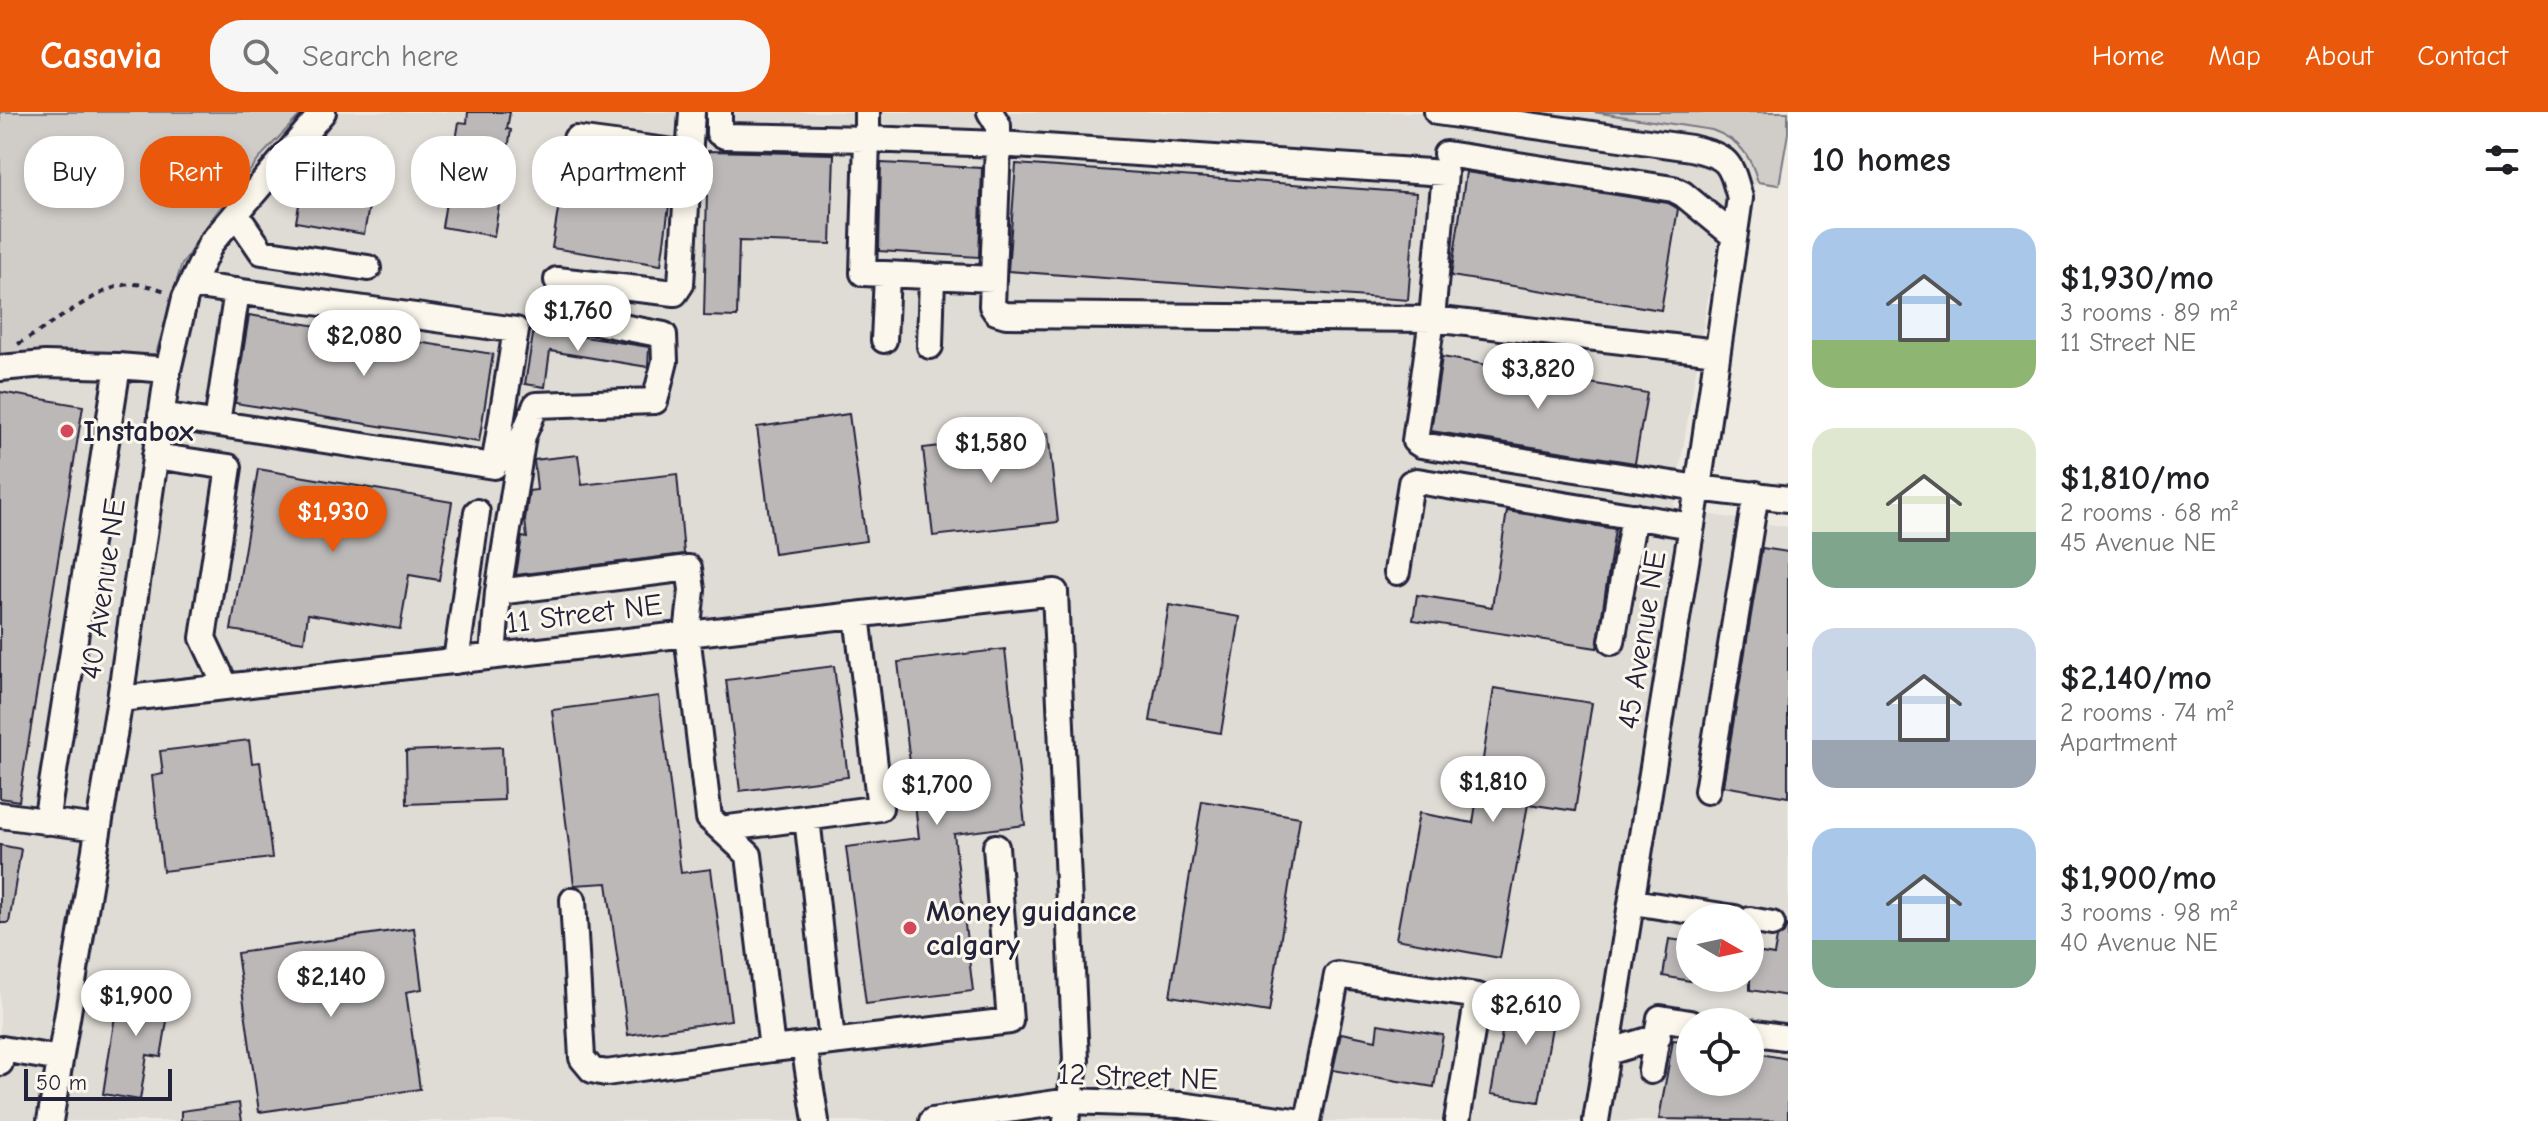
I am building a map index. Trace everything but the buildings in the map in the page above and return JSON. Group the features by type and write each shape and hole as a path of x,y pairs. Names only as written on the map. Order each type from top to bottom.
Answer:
{"street":[{"name":"40 Avenue NE","path":"50,1121 120,699 168,370 188,291 211,243 323,112"},
{"path":"691,136 692,112"},
{"path":"719,112 719,133 725,136 867,139 998,123 1446,163 1673,189 1734,236"},
{"path":"867,112 863,273 993,279"},
{"path":"1443,113 1446,163 1432,319 1415,441 1421,445 1788,499"},
{"name":"45 Avenue NE","path":"1443,113 1717,154 1732,168 1740,198 1698,488 1596,1121"},
{"path":"998,123 992,306 996,312 1006,315 1432,319 1717,352"},
{"path":"557,280 675,293 681,284 686,208"},
{"path":"236,214 262,252 368,268"},
{"path":"884,340 887,275"},
{"path":"930,346 932,276"},
{"path":"161,415 494,466 516,330 237,291 188,291"},
{"path":"217,423 237,291"},
{"path":"493,656 498,592 523,436 536,405 655,401 665,361 664,335 586,320"},
{"path":"0,368 45,364 168,370"},
{"path":"46,822 118,366"},
{"path":"155,456 229,467 203,638 226,687"},
{"path":"1397,572 1411,483 1692,526"},
{"path":"1707,791 1756,494"},
{"path":"456,661 477,512"},
{"path":"1612,642 1634,516"},
{"path":"498,592 689,568 692,590 687,634 709,818 749,855 772,1049"},
{"name":"11 Street NE","path":"120,699 1055,592 1076,1060 1068,1111"},
{"path":"721,829 880,808 857,615"},
{"path":"0,815 98,828"},
{"path":"807,818 832,1041"},
{"path":"573,900 582,1058 592,1070 606,1073 832,1041 1010,1021 996,847"},
{"path":"1633,902 1676,909"},
{"path":"1293,1121 1337,975 1478,996 1457,1121"},
{"path":"1651,1071 1660,1018 1676,1021"},
{"path":"1764,1034 1783,1037"},
{"path":"1608,1052 1658,1037"},
{"path":"804,1045 816,1121"},
{"path":"0,1063 2,1049 60,1059"},
{"name":"12 Street NE","path":"932,1121 1180,1105 1293,1121"}],"path":[{"path":"15,345 105,291 122,285 188,291"}],"shaded area":[{"path":"0,112 303,112 280,136 266,136 266,151 250,171 250,136 140,136 140,208 220,208 181,266 156,354 42,353 0,359"},
{"path":"303,112 1593,112 1712,130 1728,136 1743,148 1753,164 1758,182 1721,218 1673,509 1788,527 1788,1121 0,1121 0,359 42,353 156,354 181,266 220,208 250,208 250,171 266,151 266,208 395,208 395,136 280,136"},
{"path":"1593,112 1788,112 1788,133 1779,185 1758,182 1742,149 1712,130"}],"place":[{"name":"Instabox","path":"67,431"},
{"name":"Money guidance calgary","path":"910,928"}]}
